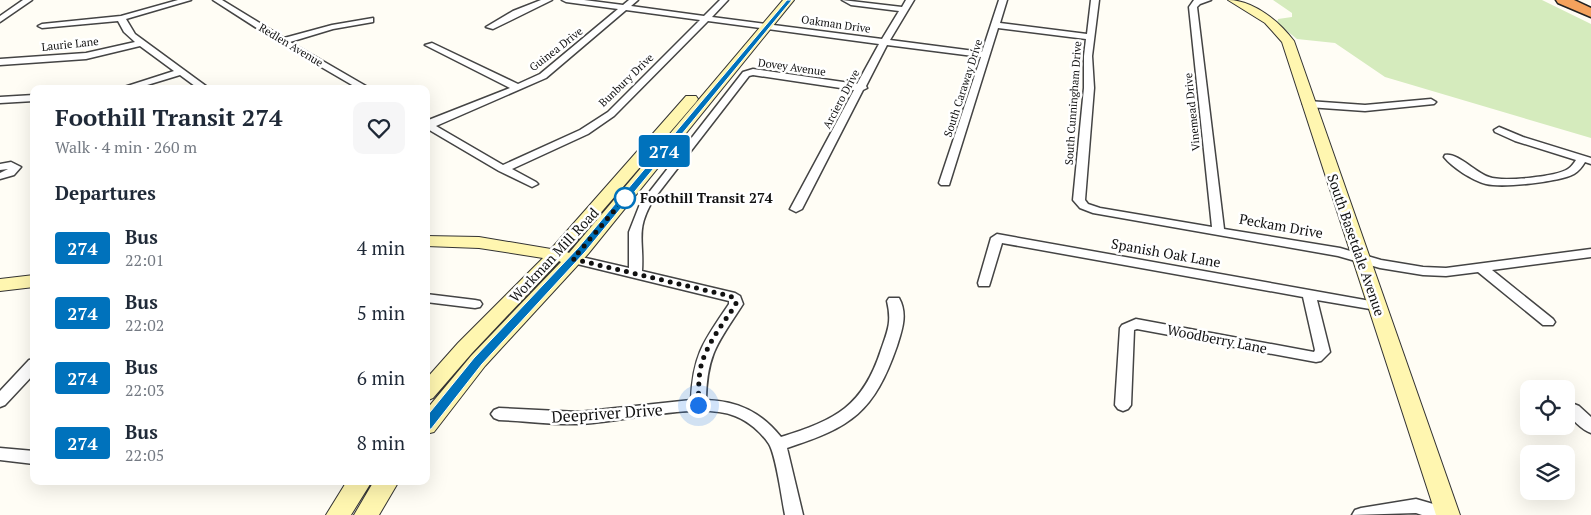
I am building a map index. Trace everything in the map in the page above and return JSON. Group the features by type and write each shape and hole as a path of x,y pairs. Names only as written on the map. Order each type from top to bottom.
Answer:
{"highway":[{"path":"1563,0 1591,10"},
{"path":"1569,0 1591,10"},
{"path":"1576,0 1591,10"},
{"path":"1587,0 1591,2"}],"main road":[{"name":"Workman Mill Road","path":"761,25 776,0"},
{"name":"Workman Mill Road","path":"430,421 564,257 761,25 789,0"},
{"name":"South Basetdale Avenue","path":"1233,0 1269,22 1288,41 1448,515"},
{"path":"430,242 455,240 488,243 564,257"},
{"name":"Workman Mill Road","path":"430,389 465,348 564,257"},
{"path":"0,285 30,281"},
{"path":"338,515 357,485"},
{"path":"366,515 385,485"}],"street":[{"path":"0,20 28,0"},
{"path":"42,26 121,18 187,0"},
{"name":"Redlen Avenue","path":"217,0 359,85"},
{"path":"490,27 516,13 548,0"},
{"name":"Oakman Drive","path":"566,0 985,55"},
{"name":"Guinea Drive","path":"430,123 543,76 634,0"},
{"name":"Bunbury Drive","path":"503,169 584,132 610,114 724,0"},
{"path":"846,0 850,3 903,9"},
{"name":"Arciero Drive","path":"796,210 885,42 910,0"},
{"name":"South Caraway Drive","path":"944,183 1002,0"},
{"name":"South Cunningham Drive","path":"1084,206 1079,200 1089,88 1088,56 1094,0"},
{"name":"Vinemead Drive","path":"1207,0 1197,2 1193,7 1218,230"},
{"path":"121,18 126,30 199,85"},
{"path":"283,41 332,27 370,20"},
{"path":"994,25 1090,37"},
{"name":"Laurie Lane","path":"0,62 86,56 142,43"},
{"path":"429,45 518,88"},
{"path":"137,85 181,72"},
{"name":"Dovey Avenue","path":"635,274 634,236 639,216 648,199 748,72 862,88"},
{"path":"0,100 30,98"},
{"path":"1308,104 1365,108 1431,102"},
{"path":"430,125 532,184"},
{"path":"1499,130 1519,139 1586,160"},
{"path":"1450,157 1490,182 1502,183 1562,175 1586,160"},
{"path":"0,169 14,165 16,176"},
{"name":"Peckam Drive","path":"1084,206 1097,211 1340,252 1380,264 1423,271 1446,272 1590,254"},
{"name":"Spanish Oak Lane","path":"984,283 998,238 1376,306"},
{"path":"564,257 730,296 735,299 736,304 714,336 704,356 700,368 698,405"},
{"path":"1481,268 1548,322"},
{"name":"Woodberry Lane","path":"1123,405 1127,328 1136,324 1146,325 1316,357 1322,352 1309,294"},
{"path":"430,298 475,304"},
{"path":"778,444 815,433 840,422 859,406 874,388 882,370 897,320 894,301"},
{"path":"0,401 30,368"},
{"name":"Deepriver Drive","path":"499,414 548,418 579,418 698,405 719,406 737,410 752,417 766,429 778,444 794,515"},
{"path":"1575,411 1591,426"},
{"path":"4,458 30,458"},
{"path":"1361,515 1416,506 1448,515"}],"green space":[{"path":"1273,0 1542,0 1591,24 1591,138 1385,77 1335,43 1297,39 1277,23 1278,19 1292,17 1292,13"}],"bus line":[{"name":"274","path":"430,421 478,361 582,250 789,0"}],"place":[{"name":"Foothill Transit 274","path":"625,198"}],"route":[{"path":"625,198 573,259 730,296 735,299 736,304 714,336 704,356 700,368 698,405"}]}
